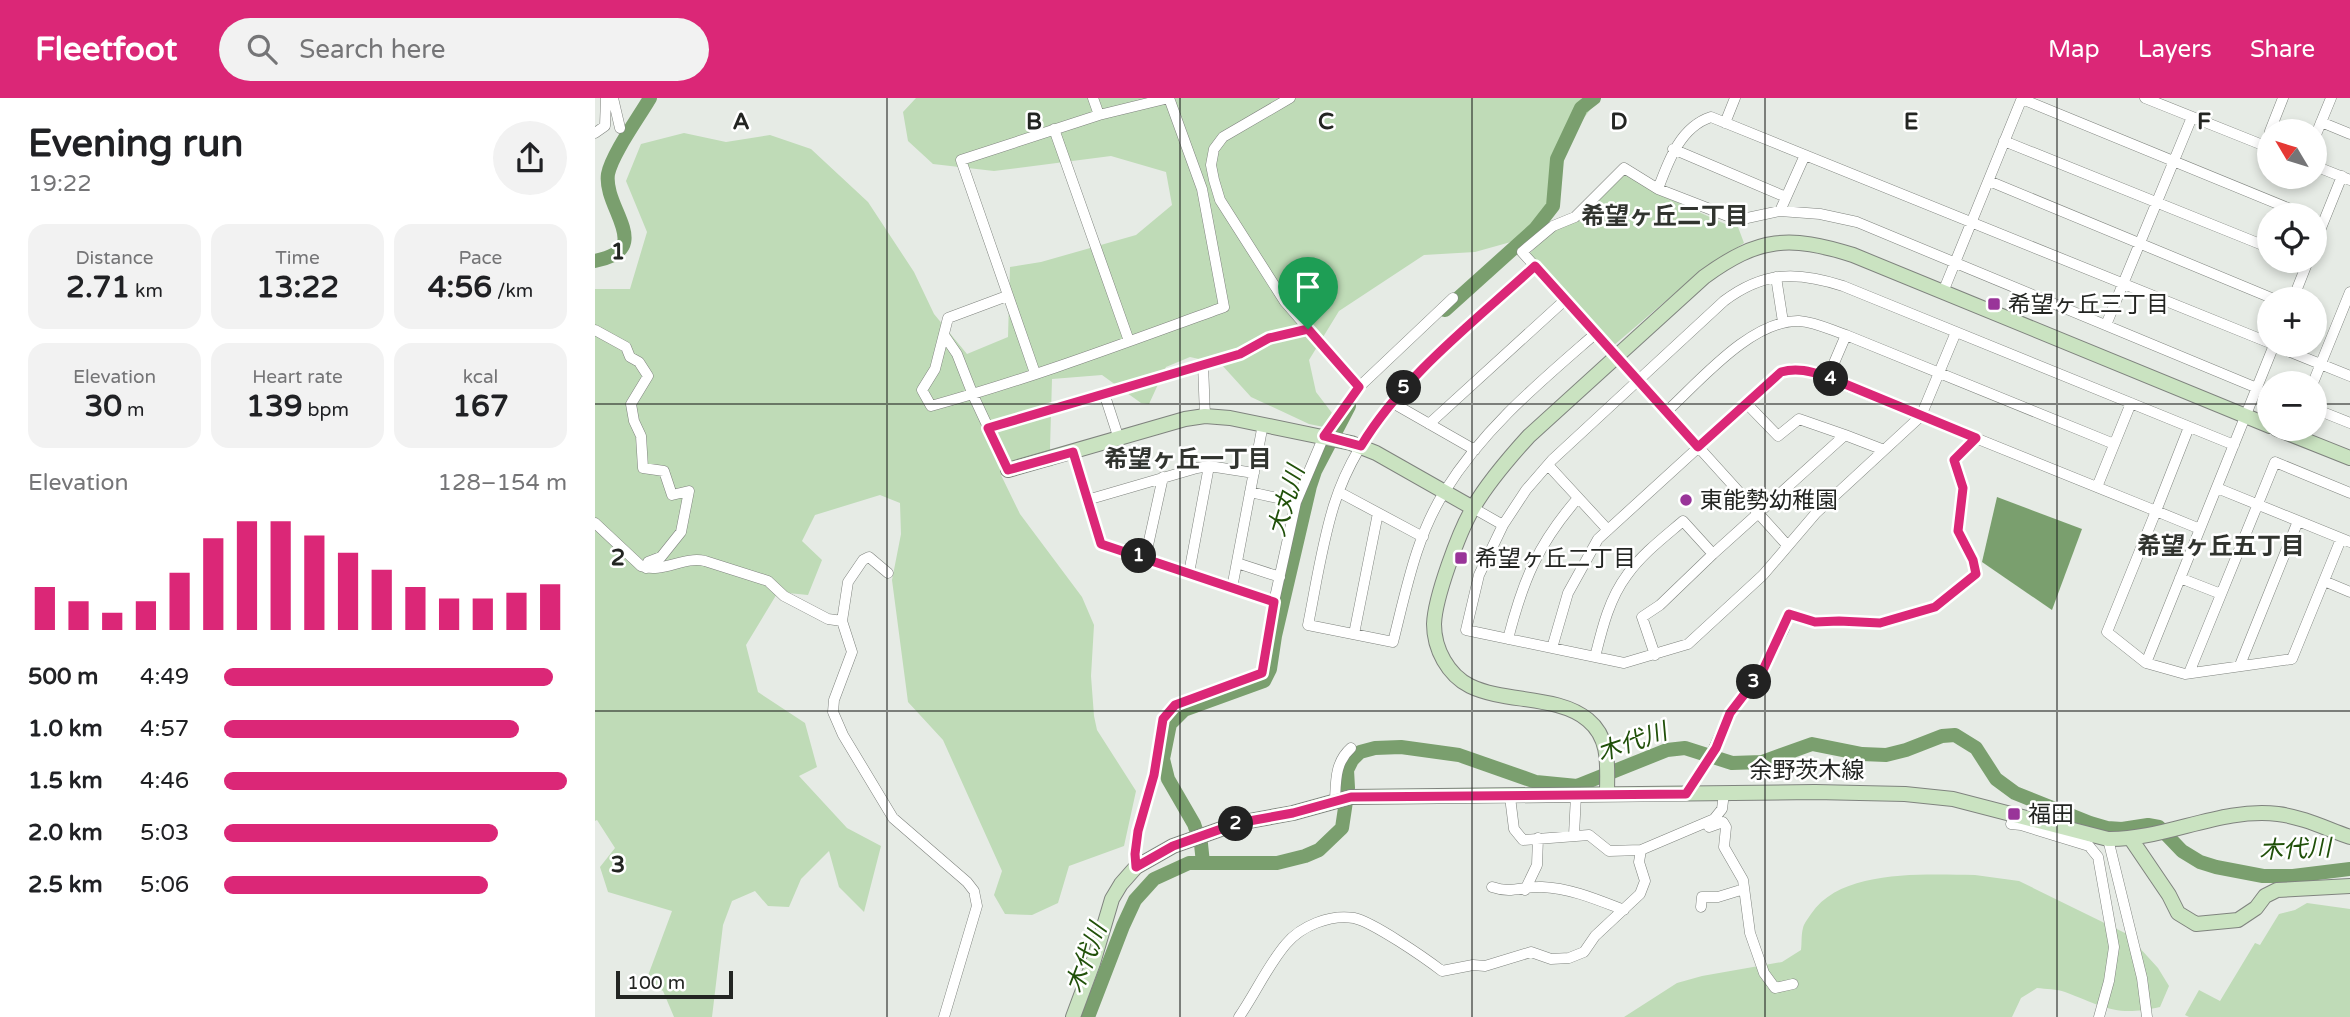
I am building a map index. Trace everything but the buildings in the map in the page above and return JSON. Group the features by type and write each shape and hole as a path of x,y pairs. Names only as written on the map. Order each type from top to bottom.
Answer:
{"street":[{"path":"595,133 605,126 606,98"},
{"path":"614,98 620,128"},
{"path":"1093,98 1099,115"},
{"path":"1007,296 948,318 935,369 922,390 931,406 973,395 1224,307 1202,189 1169,98 1099,115 961,160 1035,373"},
{"path":"1290,98 1223,137 1214,149 1211,165 1220,200 1273,285 1359,387"},
{"path":"1725,122 1734,98"},
{"path":"2145,98 2257,143"},
{"path":"2322,119 2331,98"},
{"path":"1943,292 2022,99 2276,203"},
{"path":"2274,119 2279,99"},
{"path":"1658,189 1673,149 1702,120 1711,117 2257,338"},
{"path":"2106,326 2192,117"},
{"path":"2327,124 2350,134"},
{"path":"1054,130 1129,341"},
{"path":"2004,141 2257,243"},
{"path":"1673,149 1786,197"},
{"path":"1780,211 1805,155"},
{"path":"1787,545 1522,252 1553,226 1575,217 1625,168 1658,189 1738,220 1780,211 1820,214 1857,222 2257,387 2146,663"},
{"path":"2327,171 2346,178 2327,208"},
{"path":"1989,181 2257,292"},
{"path":"1607,792 1607,748 1590,722 1580,714 1558,706 1482,691 1455,675 1443,659 1434,622 1444,579 1473,508 1511,455 1704,277 1745,250 1770,243 1817,244 1853,255 2257,421"},
{"path":"1535,266 1413,378 1377,420 1361,446 1334,505 1308,625 1393,642 1409,578 1423,537 1444,492 1498,421 1595,334"},
{"path":"1957,332 1921,416 1816,513 1763,575 1688,644 1624,663 1466,630 1479,575 1503,525 1526,490 1548,465 1724,301 1741,289 1776,277 1806,275 1825,280 1957,332 2234,445"},
{"path":"1776,277 1783,322"},
{"path":"2318,371 2350,292"},
{"path":"1136,867 1138,831 1154,775 1163,719 1175,705 1262,673 1296,502 1359,387 1453,298"},
{"path":"1429,424 1565,300"},
{"path":"1666,412 1748,337 1783,322 1815,324 2114,444"},
{"path":"2337,323 2350,328"},
{"path":"988,428 1240,354 1269,338 1308,329"},
{"path":"595,330 626,347 630,358 639,362 648,376 631,404 634,421 641,436 643,468 664,471 672,495 688,491 681,532 661,557 648,562 646,568"},
{"path":"944,335 957,354 1008,470 1185,419 1205,416 1230,418 1361,446 1503,525"},
{"path":"1828,377 1846,335"},
{"path":"2304,357 2350,376"},
{"path":"1203,364 1205,416"},
{"path":"1552,648 1568,593 1598,539 1781,372 1799,369 1828,377 2200,529"},
{"path":"1104,393 1119,439"},
{"path":"1391,402 1475,450"},
{"path":"2097,487 2131,403"},
{"path":"1747,404 1778,436 1799,419 1884,450"},
{"path":"2327,414 2350,423"},
{"path":"1232,588 1263,425"},
{"path":"2189,427 2107,632 2146,663 2185,674 2292,659 2324,581 2346,541 2217,488"},
{"path":"1655,655 1642,617 1660,605 1845,435"},
{"path":"1686,794 1716,748 1730,713 1763,670 1789,614 1815,622 1880,623 1935,607 1976,574 1973,560 1958,531 1963,488 1954,460 1976,438"},
{"path":"2307,441 2350,458"},
{"path":"1073,452 1101,544 1274,602"},
{"path":"2189,673 2274,462 2350,494"},
{"path":"1548,465 1608,530"},
{"path":"1087,499 1209,466 1254,474"},
{"path":"1189,573 1209,466"},
{"path":"1145,559 1163,477"},
{"path":"1250,492 1296,502"},
{"path":"1339,492 1423,537"},
{"path":"1508,639 1517,601 1540,547 1558,520 1578,498"},
{"path":"1354,634 1378,513"},
{"path":"2240,665 2298,521"},
{"path":"1595,657 1611,604 1625,577 1640,559 1683,522 1713,554"},
{"path":"595,523 641,566 650,570 696,559 705,561 768,581 784,596 828,619 842,621"},
{"path":"888,573 869,557 863,560 848,582 842,621 852,652 834,700 833,712 843,735 894,818 974,891 977,906 944,1017"},
{"path":"1237,563 1280,577"},
{"path":"2180,578 2221,594"},
{"path":"2324,581 2350,592"},
{"path":"1342,799 1336,779 1340,760 1351,748"},
{"name":"余野茨木線","path":"1073,1017 1112,900 1121,884 1136,867 1198,837 1238,823 1293,813 1342,799 1510,797 1607,792 1815,792 1937,796 2108,839 2130,839 2233,816 2277,814 2296,817 2350,837"},
{"path":"1510,797 1514,829 1523,840 1589,835 1609,851 1641,850 1714,819 1722,809 1724,793"},
{"path":"1574,835 1576,795"},
{"path":"1693,829 1723,822 1725,824 1724,847 1743,880 1750,933 1764,973 1775,988 1793,984"},
{"path":"2011,824 2089,846 2098,857 2114,947 2109,981 2099,1017"},
{"path":"1525,890 1537,865 1538,838"},
{"path":"2108,839 2142,978 2147,1017"},
{"path":"2130,839 2169,895 2178,913 2196,924 2238,920 2256,908 2265,896 2277,890 2350,886"},
{"path":"1239,1017 1285,945 1301,929 1338,918 1357,918 1413,950 1443,971 1473,965 1485,966 1531,952 1551,959 1569,958 1584,952 1595,936 1640,894 1645,881 1639,862 1641,850"},
{"path":"1492,887 1505,891 1539,887 1592,898 1624,909"},
{"path":"1701,907 1702,898 1718,897 1744,889"}],"shaded area":[{"path":"916,98 1599,98 1571,135 1543,233 1475,252 1424,255 1339,311 1309,360 1316,392 1332,413 1324,427 1309,424 1251,397 1221,364 1190,357 1166,367 1149,404 1141,403 1102,375 1052,379 1050,448 1053,466 1001,475 1020,514 1082,597 1094,625 1091,676 1097,730 1136,791 1124,846 1069,866 1058,903 1032,915 1005,914 994,895 1002,871 943,740 908,702 892,580 901,534 900,503 880,495 815,515 802,541 822,560 808,595 778,592 746,645 758,692 805,723 817,767 799,776 847,828 881,846 864,912 839,887 829,851 801,879 789,907 768,906 755,891 732,901 723,925 712,1017 674,1017 663,991 646,981 672,911 608,892 600,867 615,848 597,820 595,821 595,289 630,289 647,232 626,181 641,144 684,133 726,142 770,135 811,149 868,202 914,272 934,314 967,354 1008,337 1010,267 1041,262 1136,235 1172,205 1166,172 1111,156 994,171 933,164 908,141 903,112"},
{"path":"1623,175 1628,175 1652,191 1732,227 1738,227 1744,243 1696,275 1613,346 1528,255 1554,229"},
{"path":"1997,497 2082,529 2052,610 1982,562"},
{"path":"1975,875 2019,881 2127,934 2158,968 2169,986 2160,1007 2121,1011 2062,991 2037,988 2021,998 2012,1017 1624,1017 1677,983 1782,962 1801,950 1802,933 1811,914 1825,899 1843,888 1886,877"},
{"path":"2307,903 2350,909 2350,1017 2185,1015 2199,990 2220,1001 2255,943 2260,945 2279,914 2295,910"}],"waterway":[{"path":"595,261 613,255 622,247 625,237 612,201 608,174 620,146 650,98"},
{"name":"大丸川","path":"1445,310 1535,229 1553,206 1557,159 1581,108 1594,98"},
{"name":"大丸川","path":"1203,863 1201,844 1194,824 1168,779 1163,759 1170,724 1184,710 1264,681 1270,669 1275,636 1310,486 1349,406"},
{"name":"木代川","path":"1088,1017 1135,900 1154,879 1189,863 1277,863 1319,850 1342,828 1348,788 1347,770 1352,760 1360,752 1375,748 1401,747 1459,755 1536,782 1577,786 1667,750 1685,748 1732,763 1762,762 1812,744 1862,754 1886,755 1942,736 1955,735 1976,748 1996,779 2015,793 2107,828 2148,825 2159,827 2182,851 2200,862 2263,876 2293,876 2350,869"}],"place":[{"name":"希望ヶ丘三丁目","path":"1994,304"},
{"name":"東能勢幼稚園","path":"1686,500"},
{"name":"希望ヶ丘二丁目","path":"1461,558"},
{"name":"福田","path":"2014,814"}],"district":[{"name":"希望ヶ丘二丁目","path":"1665,216"},
{"name":"希望ヶ丘一丁目","path":"1188,459"},
{"name":"希望ヶ丘五丁目","path":"2221,546"}],"route":[{"path":"1535,266 1698,447 1770,381 1781,372 1792,369 1828,377 1976,438 1954,460 1963,488 1958,531 1973,560 1976,574 1935,607 1880,623 1815,622 1789,614 1763,670 1730,713 1716,748 1686,794 1351,797 1293,813 1238,823 1173,846 1136,867 1138,831 1154,775 1163,719 1175,705 1262,673 1274,602 1101,544 1073,452 1008,470 988,428 1240,354 1269,338 1308,329 1359,387 1324,436 1361,446 1377,420 1413,378 1535,266"}]}
